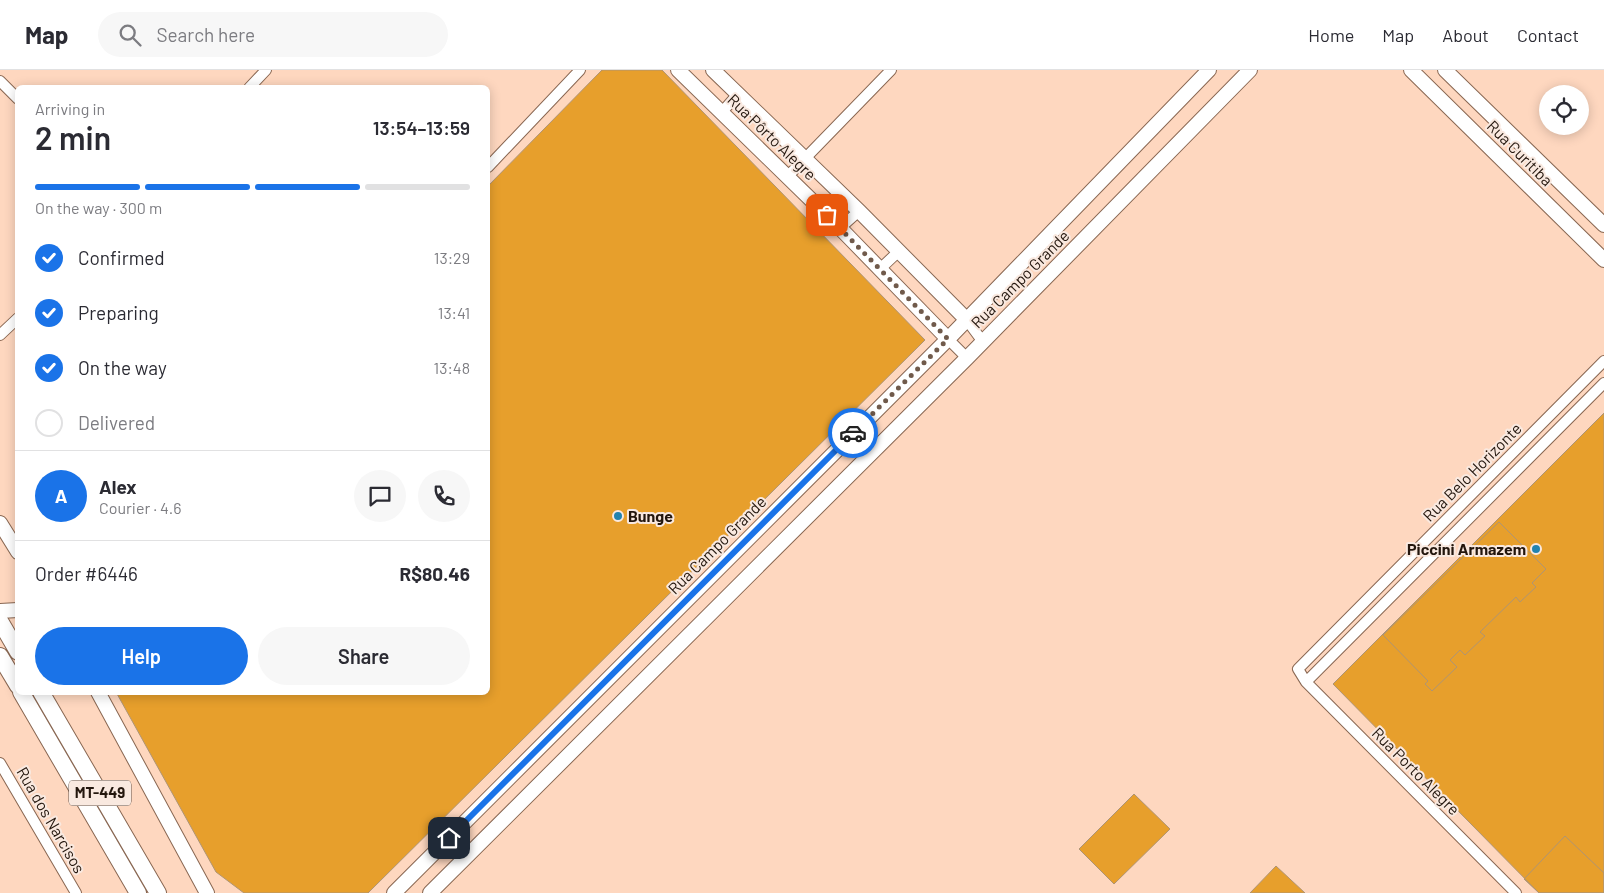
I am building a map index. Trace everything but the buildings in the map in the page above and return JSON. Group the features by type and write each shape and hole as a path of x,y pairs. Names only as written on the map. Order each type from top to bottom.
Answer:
{"main road":[{"path":"0,621 15,647"},
{"path":"0,656 15,681"},
{"name":"MT-449","path":"23,695 138,893"},
{"name":"MT-449","path":"43,695 158,893"}],"street":[{"path":"252,85 266,70"},
{"path":"490,165 580,70"},
{"name":"Rua Pôrto Alegre","path":"678,70 788,176 967,358"},
{"name":"Rua Pôrto Alegre","path":"713,70 899,251 966,319 983,342"},
{"path":"788,176 891,70"},
{"name":"Rua Campo Grande","path":"394,893 948,339 1210,70"},
{"name":"Rua Campo Grande","path":"430,893 983,342 1250,70"},
{"name":"Rua Curitiba","path":"1411,70 1604,260"},
{"name":"Rua Curitiba","path":"1445,70 1604,225"},
{"path":"0,82 15,96"},
{"path":"722,112 738,94"},
{"path":"840,228 859,211"},
{"path":"880,269 899,251"},
{"path":"0,335 15,321"},
{"name":"Rua Belo Horizonte","path":"1298,669 1604,361"},
{"path":"1582,383 1591,396"},
{"name":"Rua Belo Horizonte","path":"1306,682 1604,383"},
{"path":"0,523 15,547"},
{"path":"0,611 15,610"},
{"name":"Rua Porto Alegre","path":"1298,669 1306,682 1516,893"},
{"path":"100,695 206,891"},
{"name":"Rua dos Narcisos","path":"0,763 76,893"}],"way so far":[{"path":"827,215 948,339 853,433"}],"place":[{"name":"Bunge","path":"618,516"},
{"name":"Piccini Armazem","path":"1536,549"}],"route":[{"path":"449,838 853,433"}]}
